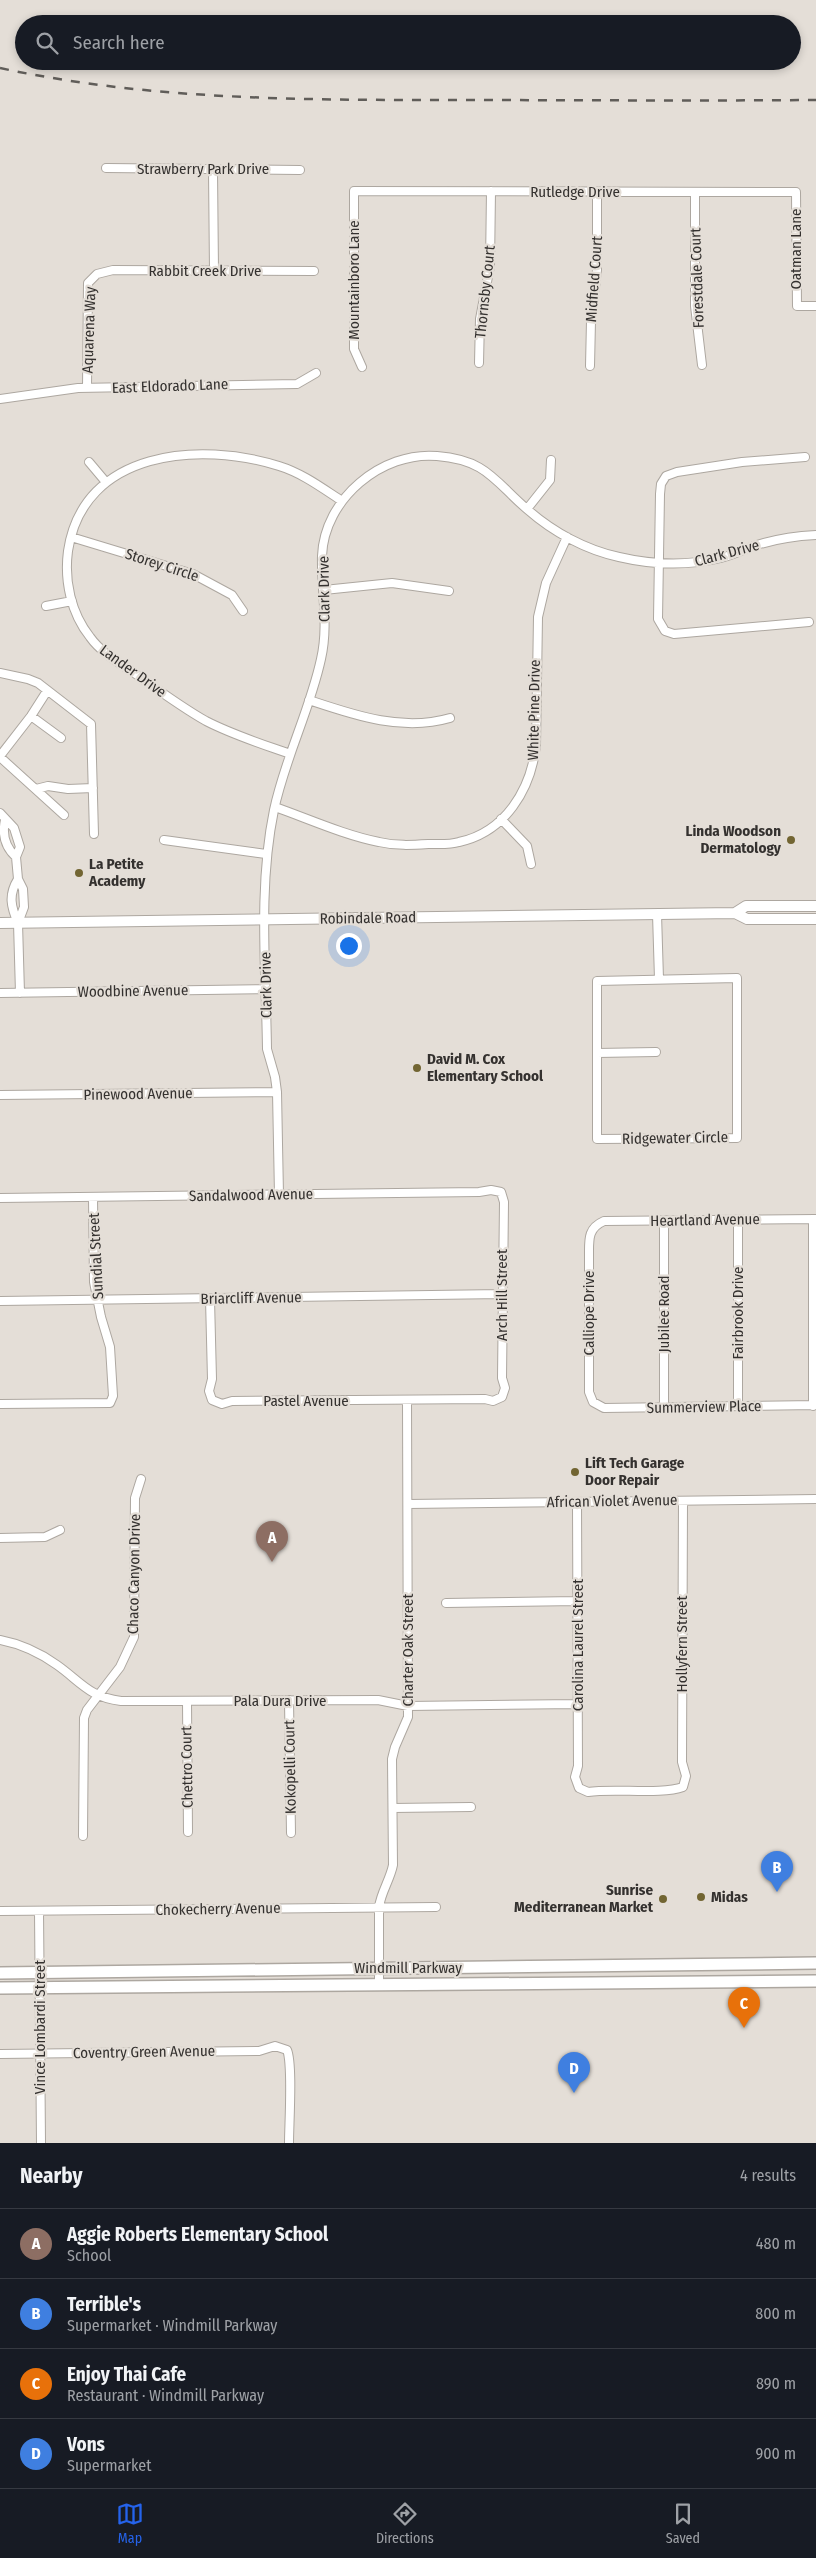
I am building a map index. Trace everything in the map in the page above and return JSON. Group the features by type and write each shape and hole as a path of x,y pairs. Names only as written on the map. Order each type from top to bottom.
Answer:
{"main road":[{"name":"Windmill Parkway","path":"0,1973 816,1963"},
{"name":"Windmill Parkway","path":"0,1988 816,1981"}],"street":[{"name":"Strawberry Park Drive","path":"106,168 300,170"},
{"path":"213,170 214,271"},
{"name":"Rutledge Drive","path":"354,191 796,192"},
{"name":"Mountainboro Lane","path":"354,191 354,349 362,367"},
{"name":"Thornsby Court","path":"479,363 480,319 490,266 491,191"},
{"name":"Midfield Court","path":"590,366 591,322 597,270 597,192"},
{"name":"Forestdale Court","path":"696,192 695,306 702,365"},
{"name":"Oatman Lane","path":"796,192 797,306 816,306"},
{"name":"Rabbit Creek Drive","path":"97,274 113,270 314,271"},
{"name":"Aquarena Way","path":"87,388 88,283 97,274"},
{"name":"East Eldorado Lane","path":"0,399 87,388 297,384 316,374"},
{"name":"Lander Drive","path":"290,754 240,736 206,721 117,662 90,638 79,619 72,601 67,562 71,537 85,507 106,481 127,469 150,460 174,457 230,456 253,459 282,467 313,482 342,501"},
{"name":"Clark Drive","path":"279,1195 276,1077 267,1048 266,854 275,807 290,754 321,661 325,637 322,554 325,539 342,501 361,480 383,466 409,458 435,456 461,460 494,475 526,509 567,537 617,557 660,564 682,564 723,558 759,544 793,537 816,535"},
{"path":"805,458 742,462 678,472 666,476 661,484 660,494 658,619 665,630 674,634 809,622"},
{"path":"526,509 550,480 551,460"},
{"path":"89,462 106,481"},
{"name":"Storey Circle","path":"71,537 193,574 232,594 243,611"},
{"name":"White Pine Drive","path":"275,807 379,842 400,845 458,843 483,834 502,819 518,802 534,765 538,617 546,583 567,537"},
{"path":"324,590 392,583 449,591"},
{"path":"46,606 72,601"},
{"path":"0,673 28,679 91,724 94,834"},
{"path":"47,691 0,757 64,815"},
{"path":"309,700 355,716 384,722 432,723 450,718"},
{"path":"31,716 61,738"},
{"path":"36,789 48,786 68,790 93,788"},
{"path":"0,813 14,828 20,847 16,856 18,879 23,889 24,907 18,923"},
{"path":"502,819 527,846 531,864"},
{"path":"5,820 3,831 9,851 16,856"},
{"path":"164,840 266,854"},
{"path":"18,879 12,890 11,907 18,923 20,993"},
{"name":"Robindale Road","path":"735,913 746,906 816,906"},
{"name":"Robindale Road","path":"0,923 735,913 747,919 816,919"},
{"path":"657,914 659,979"},
{"name":"Ridgewater Circle","path":"737,978 737,1138 597,1139 597,981 659,979 737,978"},
{"name":"Woodbine Avenue","path":"0,993 266,989"},
{"path":"597,1053 656,1052"},
{"name":"Pinewood Avenue","path":"0,1095 277,1092"},
{"name":"Sandalwood Avenue","path":"0,1198 279,1195 491,1190 501,1192"},
{"name":"Arch Hill Street","path":"501,1192 504,1202 502,1378 505,1388 502,1397"},
{"name":"Sundial Street","path":"0,1404 110,1403 113,1396 110,1347 96,1299 94,1197"},
{"path":"814,1219 814,1405"},
{"name":"Heartland Avenue","path":"595,1225 604,1222 814,1219"},
{"name":"Fairbrook Drive","path":"738,1220 738,1406"},
{"name":"Jubilee Road","path":"664,1221 664,1407"},
{"name":"Calliope Drive","path":"593,1402 589,1392 589,1234 595,1225"},
{"name":"Briarcliff Avenue","path":"0,1301 502,1294"},
{"name":"Pastel Avenue","path":"210,1299 212,1379 209,1391 212,1400 222,1404 232,1401 485,1399 493,1401 502,1397"},
{"name":"Charter Oak Street","path":"379,1985 379,1907 381,1894 391,1876 393,1865 392,1760 395,1747 408,1717 407,1400"},
{"name":"Summerview Place","path":"593,1402 604,1408 814,1405"},
{"name":"Chaco Canyon Drive","path":"83,1836 83,1723 87,1710 96,1696 126,1657 134,1636 135,1498 141,1479"},
{"name":"African Violet Avenue","path":"408,1504 816,1499"},
{"name":"Hollyfern Street","path":"579,1788 588,1792 658,1789 671,1791 683,1787 686,1776 682,1762 683,1501"},
{"name":"Carolina Laurel Street","path":"577,1502 578,1766 575,1777 579,1788"},
{"path":"0,1538 45,1537 60,1530"},
{"path":"446,1603 578,1601"},
{"name":"Pala Dura Drive","path":"0,1640 22,1646 43,1656 96,1696 121,1702 378,1700 408,1706 578,1704"},
{"name":"Kokopelli Court","path":"289,1700 291,1833"},
{"name":"Chettro Court","path":"187,1702 188,1832"},
{"path":"393,1808 471,1807"},
{"name":"Chokecherry Avenue","path":"0,1911 436,1907"},
{"name":"Vince Lombardi Street","path":"39,1911 41,2143"},
{"name":"Coventry Green Avenue","path":"0,2054 259,2051 275,2046 287,2050 291,2060 289,2074 289,2143"}],"railway":[{"path":"0,68 109,86 218,96 383,100 816,100"}],"place":[{"name":"Linda Woodson Dermatology","path":"791,840"},
{"name":"La Petite Academy","path":"79,873"},
{"name":"David M. Cox Elementary School","path":"417,1068"},
{"name":"Lift Tech Garage Door Repair","path":"575,1472"},
{"name":"Aggie Roberts Elementary School","path":"272,1562"},
{"name":"Terrible's","path":"777,1892"},
{"name":"Midas","path":"701,1897"},
{"name":"Sunrise Mediterranean Market","path":"663,1899"},
{"name":"Enjoy Thai Cafe","path":"744,2028"},
{"name":"Vons","path":"574,2093"}]}
